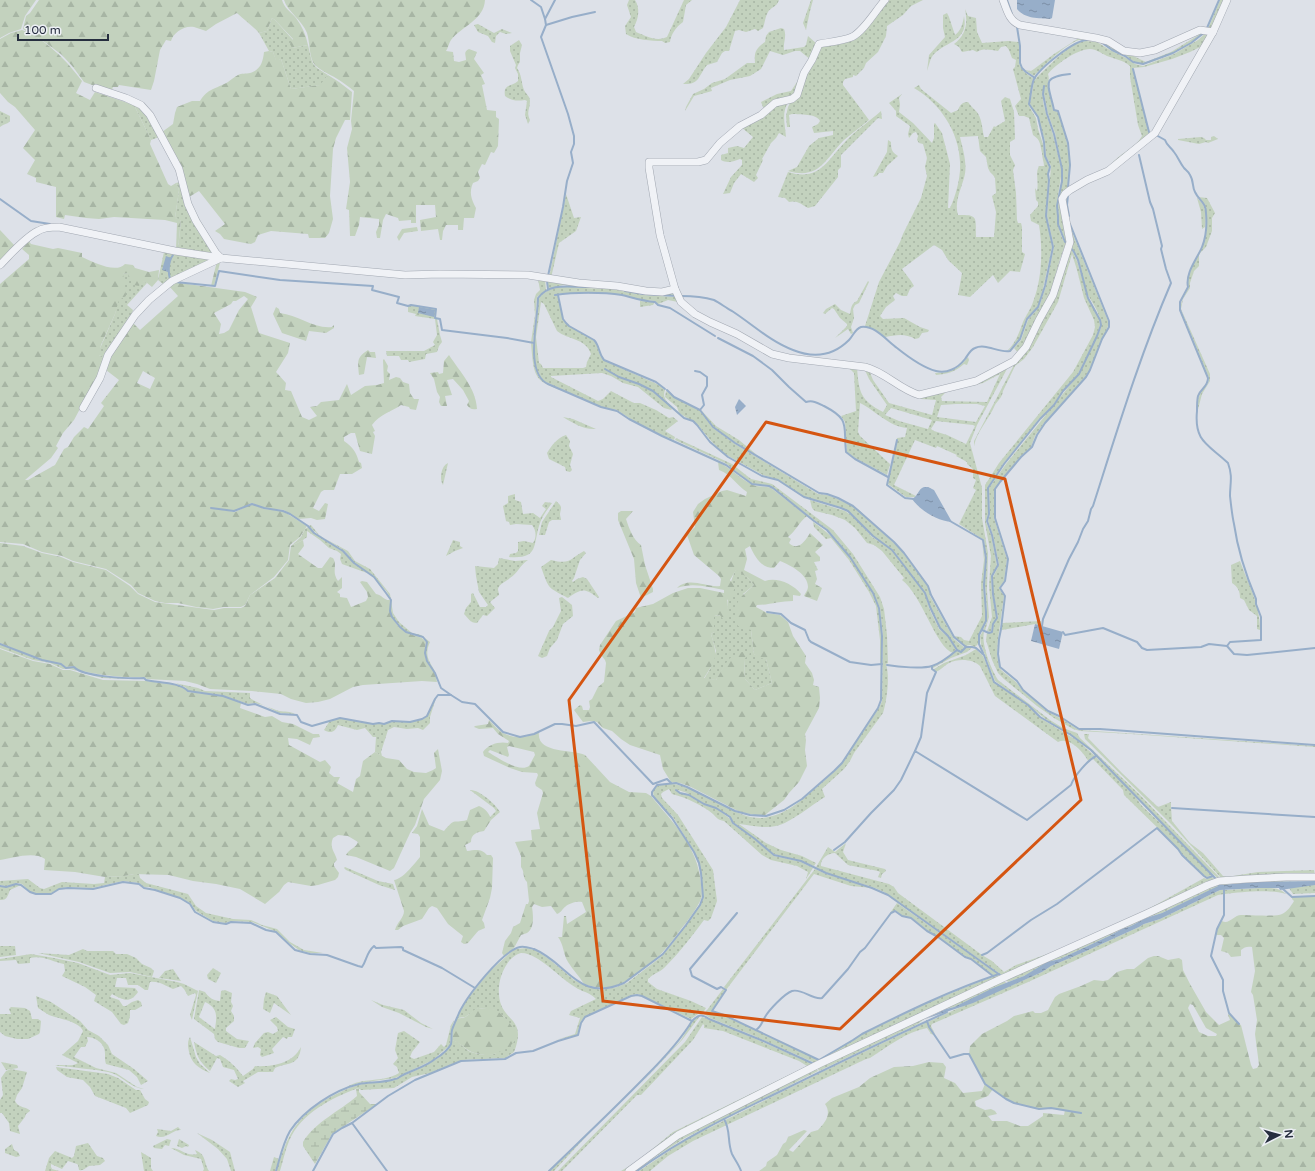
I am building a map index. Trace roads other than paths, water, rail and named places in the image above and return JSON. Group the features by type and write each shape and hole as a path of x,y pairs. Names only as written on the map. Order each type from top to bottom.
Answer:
{"street":[{"path":"885,0 860,32 845,40 819,44 804,73 797,95 792,99 775,103 761,115 740,126 720,143 706,160 698,162 649,162 660,236 675,289 681,302 695,314 721,328 737,334 772,354 789,358 874,369 919,396 976,381 1014,361 1020,355 1026,347 1038,320 1053,295 1070,242 1062,199 1065,194 1087,180 1108,171 1150,137 1164,116 1213,32 1227,0"},
{"path":"1003,0 1010,19 1020,25 1102,39 1124,51 1140,53 1155,50 1200,30 1213,32"},
{"path":"96,88 126,98 141,105 150,115 179,169 188,204 196,221 221,258"},
{"path":"0,265 37,231 59,227 175,251 221,258 405,275 528,275 646,291 662,292 675,289"},
{"path":"83,408 100,378 108,355 135,315 149,300 172,281 221,258"},
{"path":"629,1171 678,1136 819,1064 1003,978 1217,882 1279,877 1315,877"}],"water":[{"path":"1017,0 1055,0 1052,18 1037,18 1024,15 1017,9"},
{"path":"166,256 171,258 168,272 162,270"},
{"path":"419,307 435,310 434,317 418,313"},
{"path":"739,399 746,406 737,415 735,407"},
{"path":"924,487 934,490 952,522 941,520 930,515 920,508 912,499 916,496 920,489"},
{"path":"1035,624 1063,632 1059,649 1031,641"},
{"path":"1315,881 1315,885 1280,890 1279,888 1259,888 1220,890 1160,919 1144,924 973,1003 925,1019 993,988 1024,976 1047,962 1060,959 1146,918 1162,913 1218,886 1218,884"}],"waterway":[{"path":"531,0 541,7 545,19"},
{"path":"548,276 567,181 573,163 571,152 574,144 574,136 568,114 541,37 546,25 545,19 555,0"},
{"path":"1007,0 1012,14"},
{"path":"1207,28 1219,0"},
{"path":"546,25 595,12"},
{"path":"1017,27 1020,46 1020,63 1022,68 1035,78"},
{"path":"1101,42 1133,62 1143,64 1173,53 1191,43 1205,32"},
{"path":"681,296 714,300 785,347 800,353 815,355 830,352 843,345 861,327 871,328 916,361 926,367 940,372 956,368 970,351 975,348 988,347 1001,351 1010,351 1020,339 1027,319 1038,307 1045,286 1053,247 1046,216 1049,180 1048,174 1050,167 1045,156 1044,142 1038,117 1029,104 1032,85 1034,79 1043,68 1058,55 1075,44 1088,40"},
{"path":"1133,69 1149,132"},
{"path":"1068,187 1070,165 1068,143 1058,111 1054,110 1048,84 1054,77 1070,74"},
{"path":"1044,86 1043,94 1047,114 1054,134 1062,169 1062,181 1057,206 1058,224 1065,242"},
{"path":"1156,135 1165,140 1189,173 1194,190 1206,209 1206,226 1202,247 1190,271 1188,277 1188,287 1180,302 1180,310 1208,378 1207,383 1199,393 1197,403 1198,430 1204,442 1228,463 1230,468 1231,506 1238,544 1242,562 1261,617 1261,640 1230,642 1227,646"},
{"path":"1042,626 1043,619 1069,559 1088,521 1139,365 1171,283 1166,269 1161,249 1162,246 1139,155"},
{"path":"1068,195 1067,205 1069,216"},
{"path":"0,199 31,221 50,224"},
{"path":"1070,224 1109,321 1109,327 1102,339 1086,377 1045,423 1037,435 1032,447 1021,457 995,489 995,518 1008,559 1005,581 1000,588 1005,596 999,639 998,654 1000,667 1017,681 1023,690 1048,711 1079,729 1100,729 1315,745"},
{"path":"982,630 989,633 992,632 993,624 997,618 992,576 998,565 992,535 987,521 989,514 988,488 1004,464 1040,419 1054,405 1063,391 1079,374 1101,325 1100,320 1088,298 1078,260 1071,248"},
{"path":"170,279 169,267 173,255"},
{"path":"175,282 215,286 219,271 280,280 373,286 372,290 399,297 397,303 408,306 411,305 436,309 435,318 440,319 442,330 534,343"},
{"path":"547,281 548,289"},
{"path":"276,1171 290,1131 311,1108 330,1096 349,1087 359,1084 397,1079 402,1075 428,1064 446,1051 451,1044 452,1030 463,1005 495,965 513,950 520,947 534,949 546,955 574,979 584,985 595,988 608,988 624,983 663,954 686,925 700,905 703,897 699,863 694,852 672,818 652,795 652,792 657,785 676,783 735,811 750,815 766,816 784,810 802,799 842,763 878,708 881,700 882,636 879,608 873,593 850,557 827,530 773,488 769,486 752,484 726,465 662,436 617,411 601,407 548,384 541,378 536,369 534,358 538,298 549,289 555,287 591,287"},
{"path":"625,291 643,294 677,296"},
{"path":"555,295 606,293 655,302 658,305 670,308 715,336"},
{"path":"558,295 563,319 569,326 594,340 604,360 656,382 665,389"},
{"path":"718,338 753,356 772,370 806,402 811,401 818,403 838,415 844,424 846,452 855,459 888,477"},
{"path":"605,369 619,377 653,391 684,418 693,421 710,442 728,457 762,476 778,480 804,497 848,511 873,536 892,550 925,593 940,628 948,636 957,650 961,652 966,647 972,647 976,648 984,655 994,682 1028,705 1040,717 1071,735 1091,750 1217,880"},
{"path":"695,371 700,372 707,377 707,386 702,395 704,405 700,410"},
{"path":"667,390 674,397 700,410 713,427 735,443 819,493 838,498 853,506 894,542 904,553 928,586 931,595 954,637 966,647"},
{"path":"897,440 887,485 905,498 914,499"},
{"path":"211,508 234,511 252,504 264,508 283,511 290,514 308,526 314,533 343,551 354,563 374,577 391,600 390,611 392,617 400,627 406,632 423,637 427,642 425,653 427,661 435,673 441,688 451,695"},
{"path":"950,521 983,540 986,558 984,585 986,621 979,635 979,644 983,653"},
{"path":"767,612 781,614 791,623 805,630 811,642 850,662 871,665 882,664"},
{"path":"1063,632 1065,635 1103,628 1137,642 1142,648 1147,650 1201,647 1209,644 1227,646 1234,654 1247,655 1315,648"},
{"path":"0,644 42,660 61,664 66,668 74,667 87,673 118,678 144,678 146,680 179,686 188,691 223,696 248,705 255,704 280,714 297,715 301,722 312,726 340,718 373,724 384,724 392,721 410,722 427,716 438,695 451,695 462,702 475,704 503,732 520,737 534,734 555,724 576,726 594,722 653,784 667,779 671,783"},
{"path":"887,665 917,668 928,667 935,665 957,650"},
{"path":"915,751 921,737 927,693 936,672 932,669 932,666"},
{"path":"834,850 845,842 894,790 901,780 915,751 1027,820 1071,785 1075,777 1089,761 1096,756"},
{"path":"676,790 680,793 689,795 704,804 716,808 730,817 733,823 774,855 801,861 826,873 872,888 888,895 1000,975"},
{"path":"1172,808 1315,817"},
{"path":"982,955 987,953 1031,920 1057,904 1157,828 1204,876 1207,878 1213,876"},
{"path":"0,886 6,887 16,884 21,885 30,892 36,894 51,894 59,889 93,889 123,882 139,884 144,888 180,898 190,904 195,912 213,922 226,924 231,922 251,923 266,930 276,932 295,950 310,954 327,955 362,967 369,951 374,946 376,948 401,947 403,950 442,968 475,988"},
{"path":"1283,889 1292,897 1315,896"},
{"path":"1224,890 1224,915 1217,929 1211,956 1223,980 1223,991 1229,1013 1239,1024"},
{"path":"756,1030 773,1006 792,991 800,991 814,997 822,998 848,969 891,913 895,911 902,916 911,918 927,931 938,937 965,957 971,959 993,976"},
{"path":"737,913 690,969 692,976 717,989 721,987 726,990 712,1011 724,1015 819,1060 862,1034 895,1018 946,994 999,974"},
{"path":"313,1171 333,1134 352,1123 388,1096 415,1080 461,1061 505,1059 516,1053 533,1051 578,1035 581,1023 585,1017 631,996 642,996 692,1021 699,1016 704,1016 814,1064"},
{"path":"637,1171 688,1138 723,1119 947,1012"},
{"path":"549,1171 660,1062 692,1021"},
{"path":"927,1021 929,1027 950,1058 969,1054 985,1084 1006,1099 1014,1103 1039,1109 1051,1108 1081,1113"},
{"path":"724,1119 728,1127 732,1154 741,1171"},
{"path":"352,1123 387,1171"}]}
